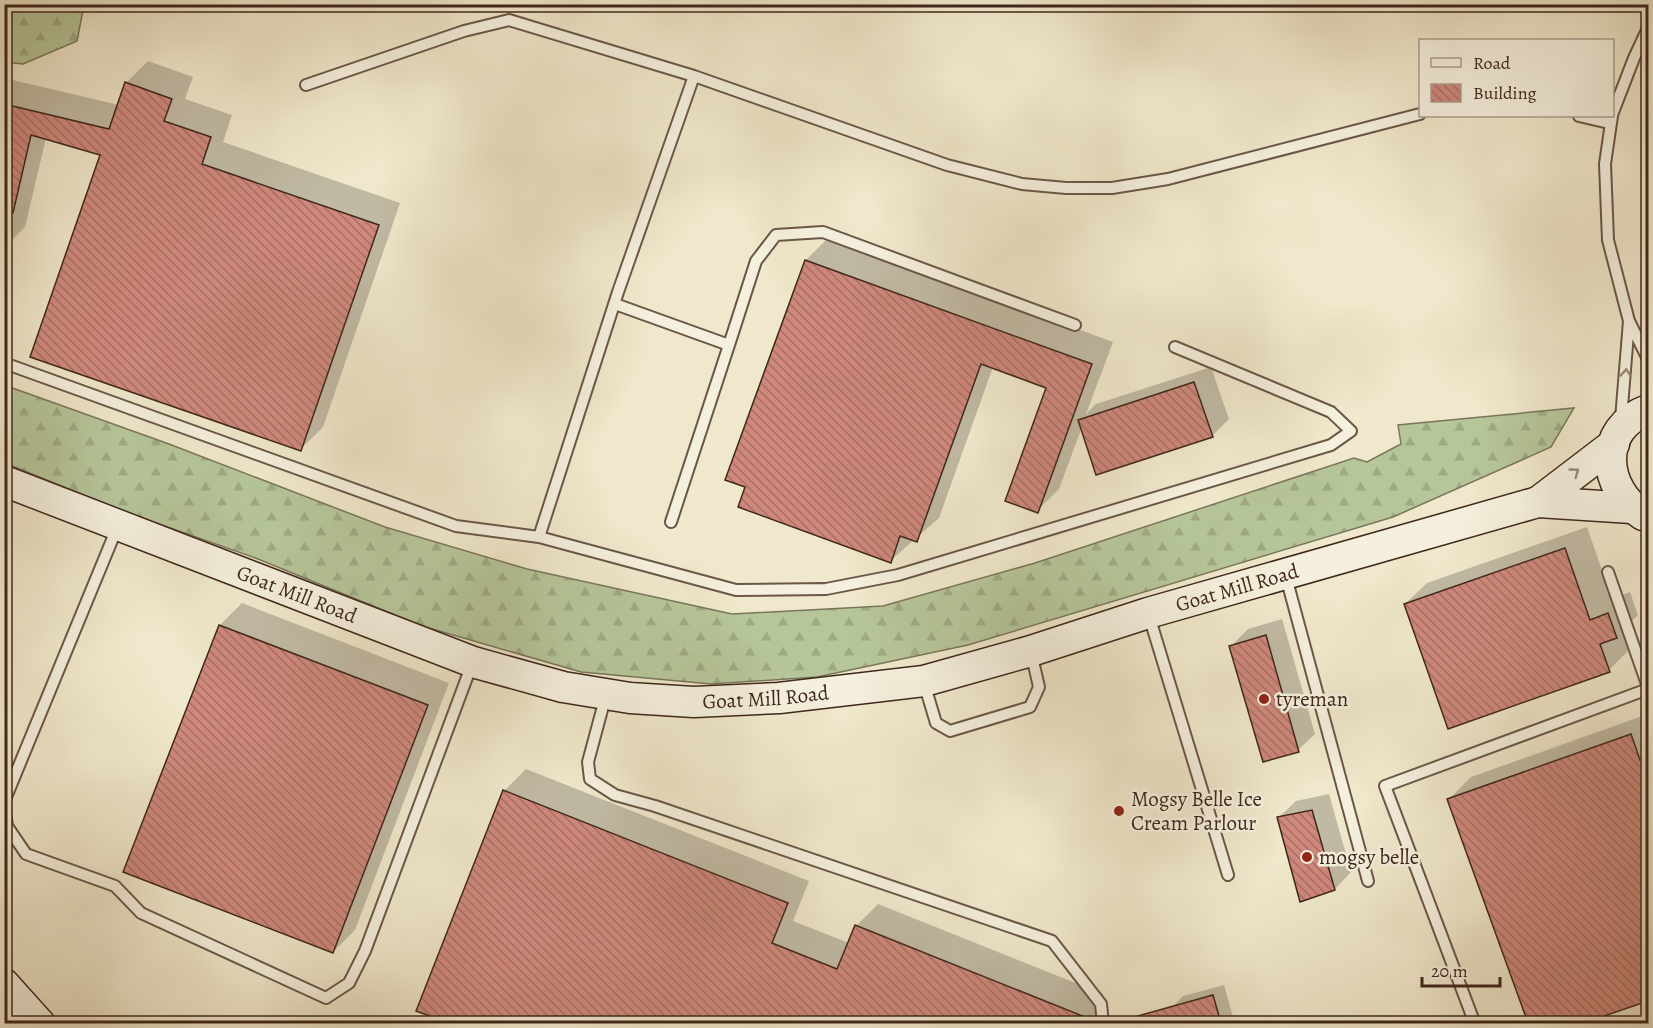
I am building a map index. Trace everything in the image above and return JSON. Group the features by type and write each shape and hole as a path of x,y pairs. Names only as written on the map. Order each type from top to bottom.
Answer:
{"street":[{"name":"Goat Mill Road","path":"1538,502 1617,437 1630,420 1648,410"},
{"path":"1617,437 1611,472 1622,498 1640,512"},
{"name":"Goat Mill Road","path":"4,481 473,662 562,687 606,694 694,702 779,698 924,681 1031,651 1148,613 1285,573 1538,502 1640,512"},
{"path":"4,984 40,1023"}],"lane":[{"path":"306,85 464,31 509,21 694,76 948,165 1022,184 1066,188 1112,188 1168,178 1419,114"},
{"path":"1614,110 1648,28"},
{"path":"539,537 615,304 694,76"},
{"path":"1596,117 1611,118 1604,193 1608,240 1629,321 1648,359"},
{"path":"671,522 756,261 776,235 823,232 1075,326"},
{"path":"615,304 729,345"},
{"path":"1617,437 1629,321"},
{"path":"4,363 456,526 539,537 736,590 826,590 898,575 1308,452 1331,445 1351,431 1331,412 1175,347"},
{"path":"118,525 9,777 4,804 7,826 26,854 115,886 141,913 326,998 349,983 366,951 473,662"},
{"path":"1475,1023 1385,786 1648,688 1608,572"},
{"path":"1285,573 1368,881"},
{"path":"1148,613 1228,875"},
{"path":"924,681 936,723 950,731 1030,707 1039,687 1031,651"},
{"path":"606,694 588,762 591,779 599,785 615,795 655,806 1052,941 1101,1004 1103,1023"}],"green space":[{"path":"4,5 84,5 77,41 23,64 5,62"},
{"path":"4,385 169,444 385,527 527,569 732,614 883,606 1035,563 1354,458 1367,462 1401,444 1398,425 1574,408 1551,447 1393,517 968,645 817,677 711,684 581,672 422,626 258,559 128,513 5,463"}],"building":[{"path":"125,82 172,99 164,121 211,137 202,164 379,225 301,451 30,357 100,155 31,135 13,213 4,212 4,104 109,129"},
{"path":"805,260 1092,364 1038,513 1005,501 1046,388 981,364 917,542 900,536 891,563 738,507 745,487 725,480"},
{"path":"1194,382 1213,437 1096,475 1078,420"},
{"path":"1565,548 1590,620 1608,613 1617,638 1600,644 1610,672 1448,729 1404,604"},
{"path":"219,625 428,705 333,953 123,872"},
{"name":"tyreman","path":"1266,635 1299,752 1263,762 1229,646"},
{"path":"1631,734 1640,760 1648,756 1648,1001 1584,1023 1528,1023 1447,799"},
{"path":"503,790 788,903 772,943 837,969 855,925 1095,1021 1095,1023 449,1023 416,1011"},
{"name":"mogsy belle","path":"1312,810 1335,890 1300,902 1277,817"},
{"path":"1213,995 1221,1023 1135,1023 1134,1017"}],"place":[{"name":"tyreman","path":"1264,699"},
{"name":"Mogsy Belle Ice Cream Parlour","path":"1119,811"},
{"name":"mogsy belle","path":"1307,857"}]}
